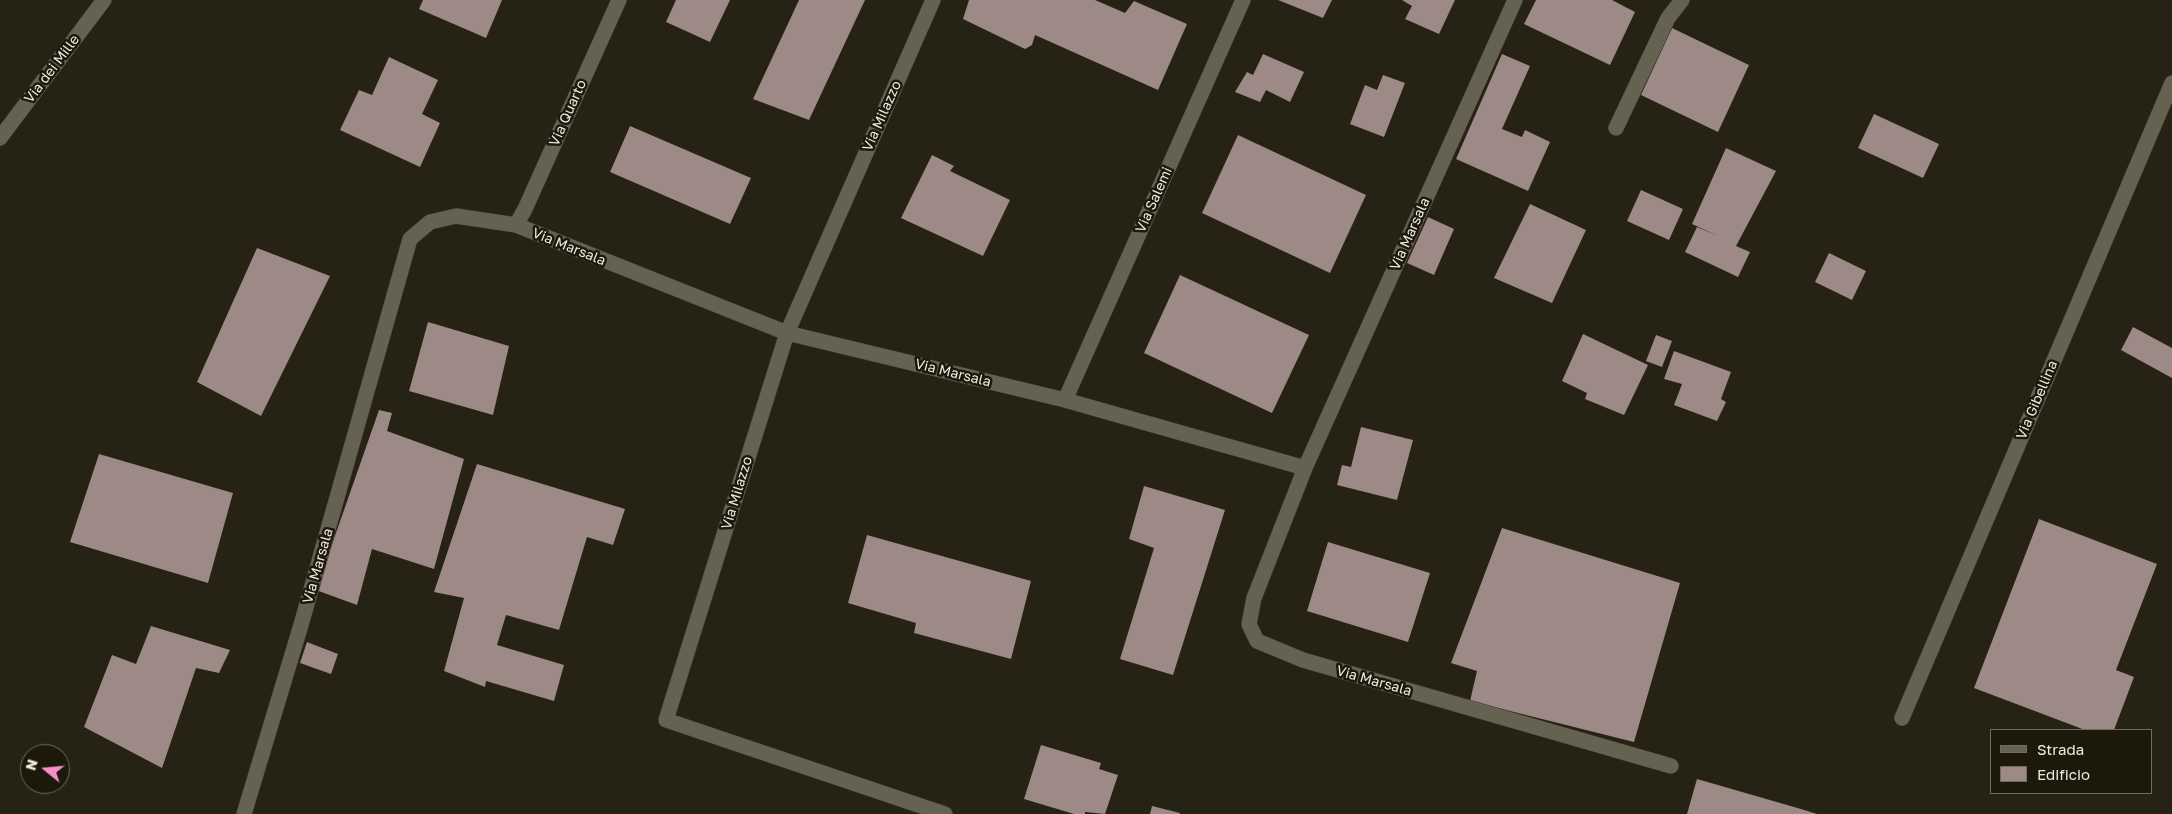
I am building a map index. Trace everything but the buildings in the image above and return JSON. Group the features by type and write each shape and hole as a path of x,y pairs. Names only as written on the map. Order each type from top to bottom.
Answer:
{"street":[{"name":"Via dei Mille","path":"0,138 104,0"},
{"name":"Via Quarto","path":"516,225 525,209 619,0"},
{"name":"Via Milazzo","path":"933,0 787,333 666,720 945,814"},
{"name":"Via Salemi","path":"1066,400 1243,0"},
{"name":"Via Marsala","path":"1515,0 1305,468 1254,598 1249,624 1257,642 1303,660 1671,766"},
{"path":"1616,128 1668,18 1682,0"},
{"name":"Via Gibellina","path":"1902,718 2172,83"},
{"name":"Via Marsala","path":"244,814 301,625 410,239 430,222 456,216 516,225 787,333 1066,400 1305,468"}]}
